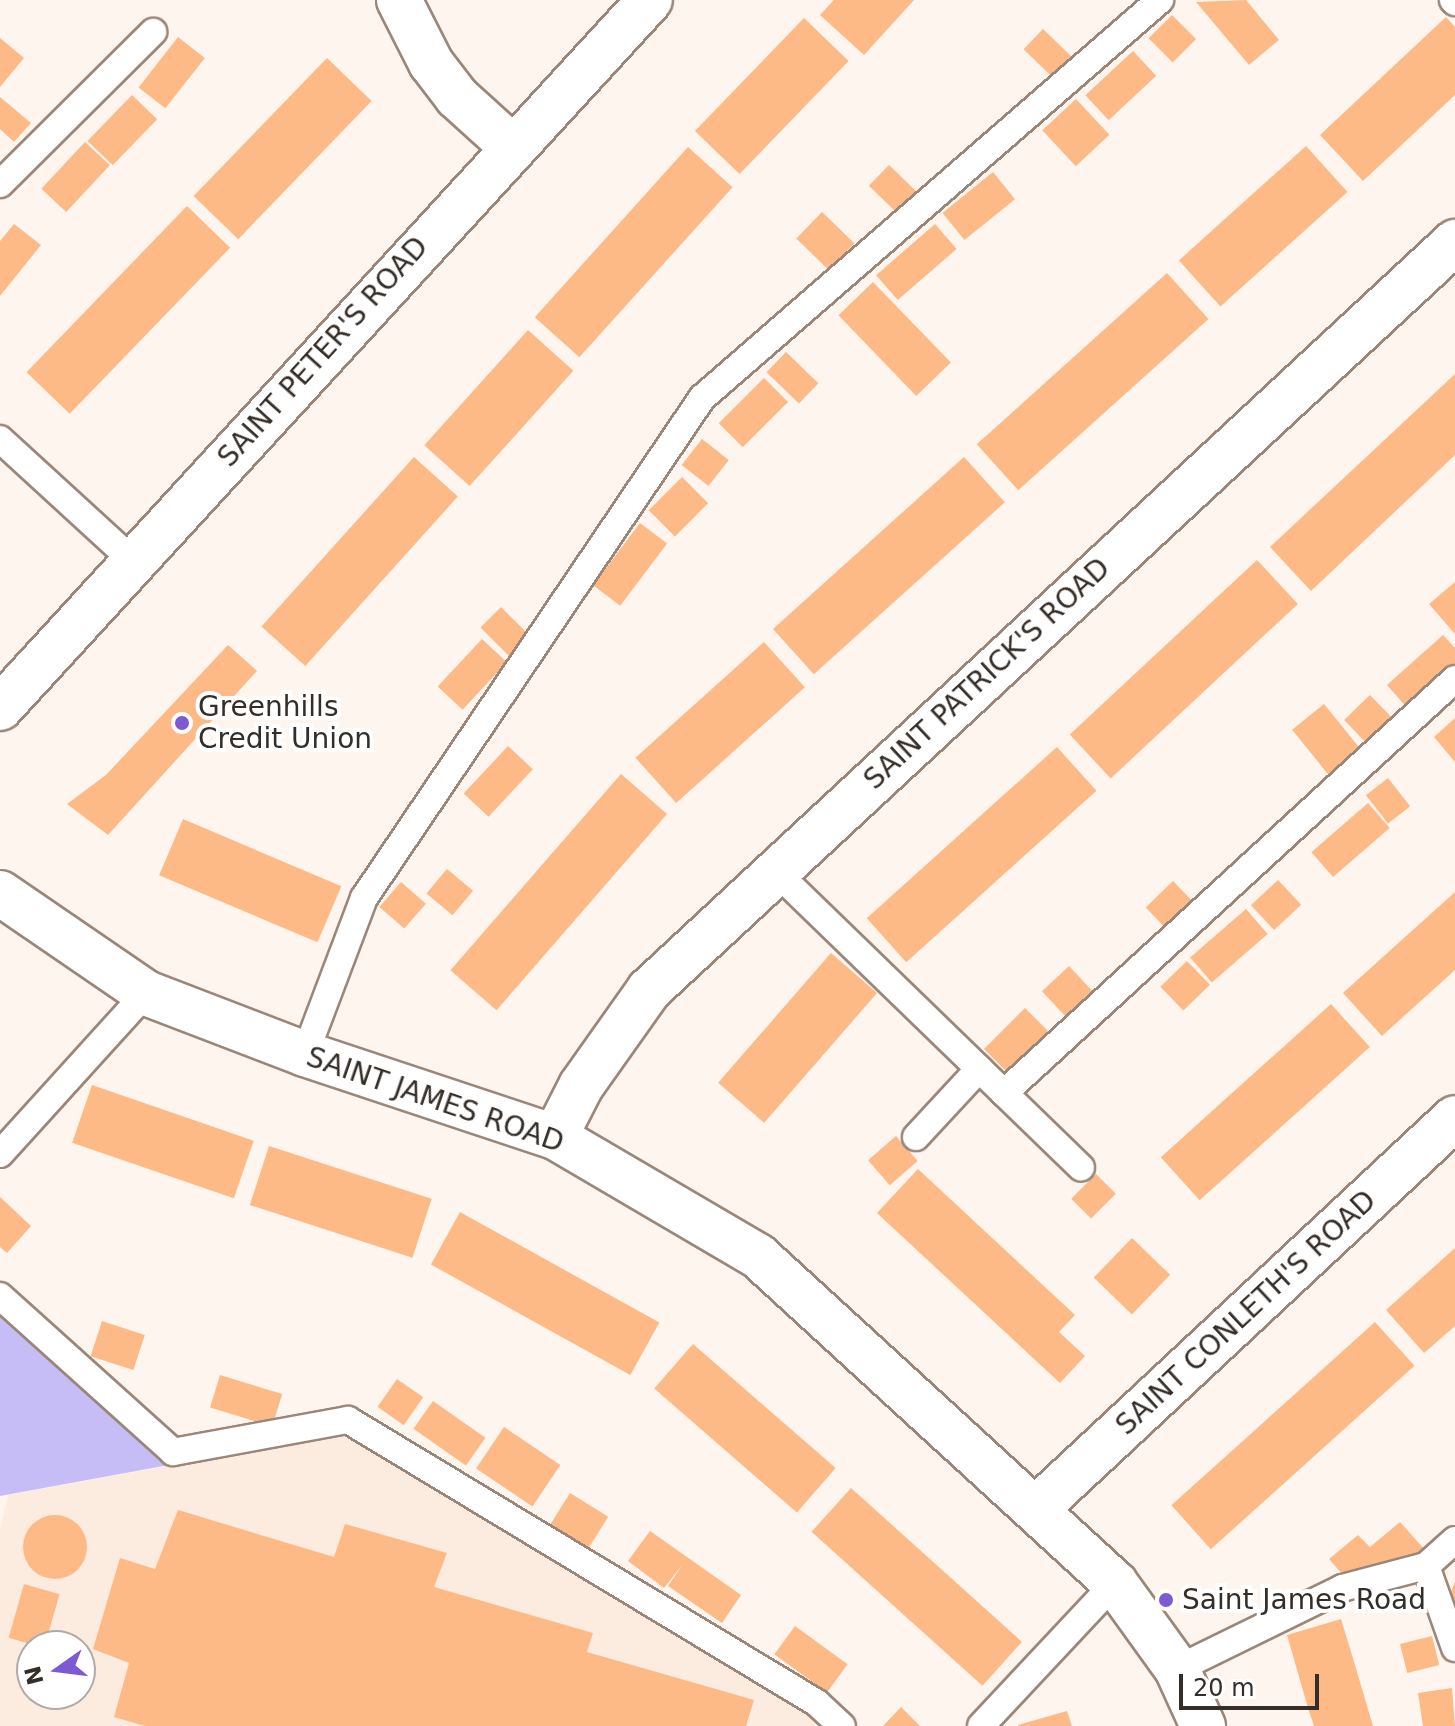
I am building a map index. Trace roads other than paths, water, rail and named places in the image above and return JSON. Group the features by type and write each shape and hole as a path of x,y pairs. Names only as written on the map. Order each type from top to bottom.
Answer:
{"street":[{"path":"399,0 431,63 457,97 511,146"},
{"name":"SAINT PETER'S ROAD","path":"0,708 511,146 650,0"},
{"name":"SAINT PATRICK'S ROAD","path":"555,1137 581,1086 649,990 1455,242"},
{"name":"SAINT JAMES ROAD","path":"0,893 146,993 305,1054 555,1137 758,1256 1038,1507 1115,1583 1177,1669 1203,1726"},
{"name":"SAINT CONLETH'S ROAD","path":"1038,1507 1455,1118"}],"lane":[{"path":"305,1054 364,898 702,398 1160,0"},
{"path":"0,184 153,32"},
{"path":"0,439 133,561"},
{"path":"1004,1093 1455,679"},
{"path":"775,871 1081,1168"},
{"path":"0,1154 146,993"},
{"path":"916,1137 979,1069"},
{"path":"0,1296 173,1452 348,1420 817,1703 842,1726"},
{"path":"1177,1669 1342,1588 1426,1566 1455,1540"},
{"path":"1426,1566 1455,1648"},
{"path":"981,1726 1115,1583"}],"place":[{"name":"Greenhills Credit Union","path":"182,723"},
{"name":"Saint James Road","path":"1166,1600"}]}
